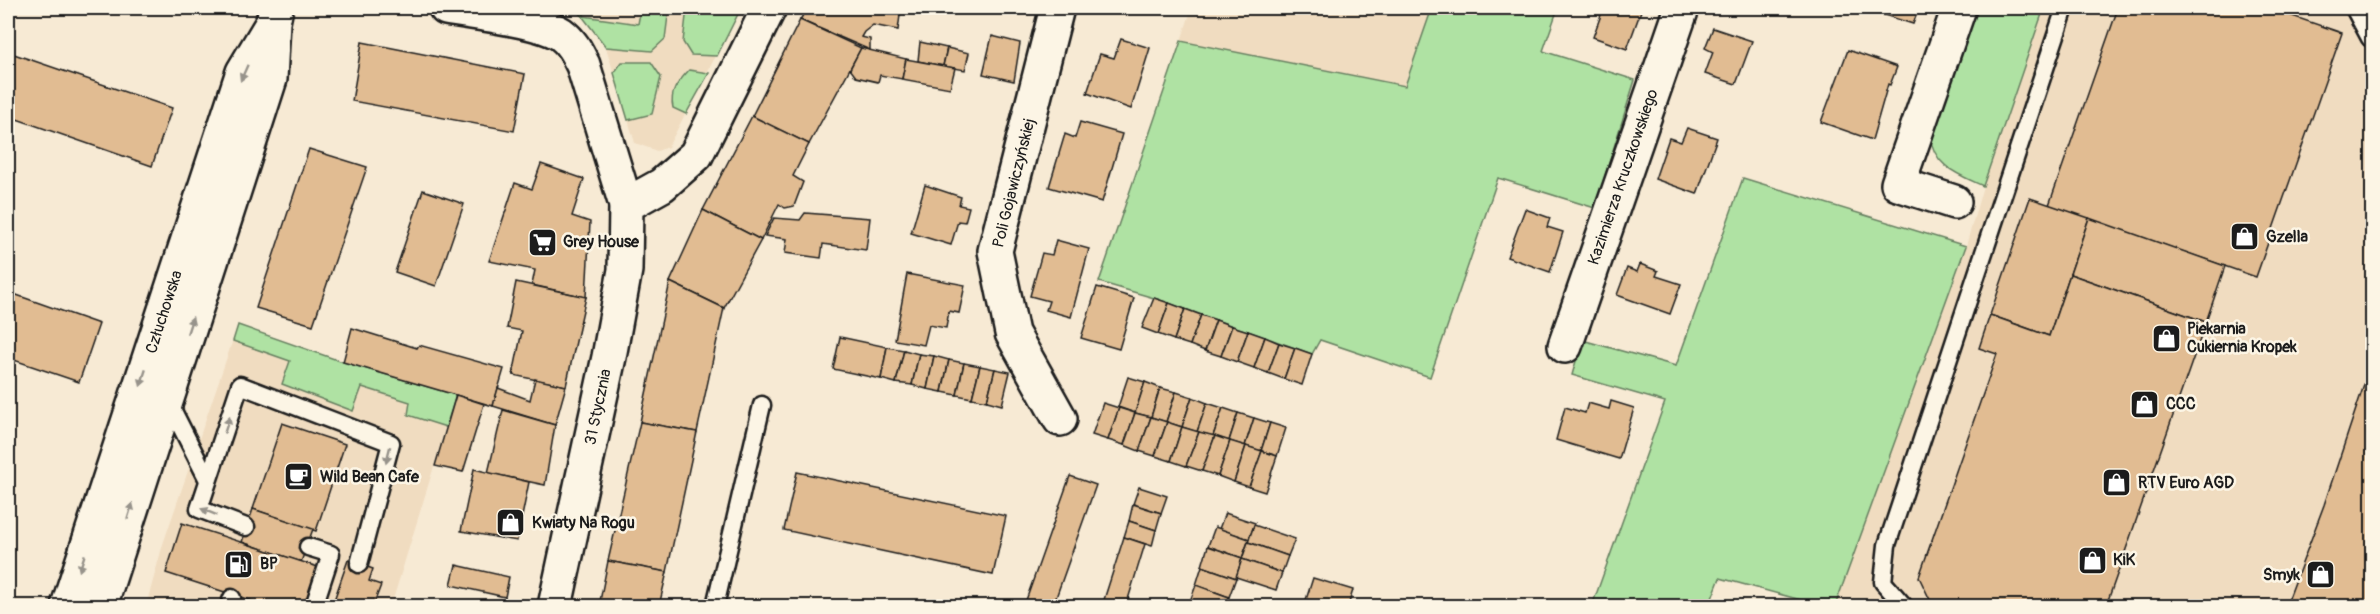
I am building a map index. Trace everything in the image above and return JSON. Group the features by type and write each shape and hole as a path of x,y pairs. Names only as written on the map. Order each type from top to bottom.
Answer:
{"street":[{"name":"31 Stycznia","path":"446,8 543,27 560,33 573,46 583,64 626,206 625,270 609,357 555,606"},
{"path":"626,206 662,185 696,155 769,8"},
{"name":"Poli Gojawiczyńskiej","path":"1057,8 995,251 1012,333 1060,419"},
{"name":"Kazimierza Kruczkowskiego","path":"1565,346 1682,8"},
{"path":"1954,202 1898,184 1959,8"},
{"name":"Człuchowska","path":"100,606 270,79 275,15"},
{"name":"Człuchowska","path":"68,606 243,72 275,15"}],"lane":[{"path":"1904,606 1883,582 1887,545 2065,8"},
{"path":"2354,8 2370,38"},
{"path":"246,527 199,509 240,385 391,443 359,564"},
{"path":"166,396 208,480"},
{"path":"715,606 762,405"},
{"path":"308,547 331,554 314,606"}],"shaded area":[{"path":"579,8 741,8 668,147 657,151 635,143 605,44 579,12"},
{"path":"1192,8 1432,8 1405,86 1181,41"},
{"path":"2044,8 2372,8 2372,606 1835,606 1966,246 1983,186"},
{"path":"238,325 343,362 456,395 391,606 146,606 163,544"}],"green space":[{"path":"579,8 584,8 584,16 638,24 641,8 669,8 665,39 652,51 606,47 579,12"},
{"path":"687,8 741,8 717,56 691,55 683,42"},
{"path":"1432,8 1558,8 1543,51 1635,80 1595,208 1498,178 1430,377 1320,340 1312,354 1154,298 1099,282 1181,41 1405,86"},
{"path":"1974,8 2044,8 1983,186 1956,173 1941,162 1932,146 1930,135"},
{"path":"622,62 651,62 661,77 652,114 628,120 614,73"},
{"path":"689,70 709,73 686,114 673,108 672,96 678,82"},
{"path":"1743,178 1966,246 1835,606 1823,606 1720,578 1709,606 1592,606 1665,402 1572,375 1582,340 1676,366"},
{"path":"238,325 343,362 456,395 446,427 408,415 410,402 362,387 353,411 282,384 290,361 233,341"}],"building":[{"path":"807,8 901,8 898,30 873,25 864,32 861,37 870,39 870,50 800,20"},
{"path":"1597,8 1642,8 1627,49 1593,37 1601,15 1595,13"},
{"path":"1862,8 1919,8 1913,24"},
{"path":"2118,8 2269,8 2342,33 2256,277 2049,205"},
{"path":"800,20 861,48 809,144 752,116"},
{"path":"1713,28 1752,41 1736,84 1705,74 1713,52 1705,48"},
{"path":"992,36 1020,43 1014,81 983,74"},
{"path":"1121,39 1150,48 1131,109 1087,93 1100,54 1114,58"},
{"path":"362,42 525,74 514,131 352,101"},
{"path":"920,42 947,48 943,66 918,61"},
{"path":"861,48 906,59 902,79 880,75 878,82 856,77 850,69"},
{"path":"947,48 969,53 965,70 943,66"},
{"path":"1848,50 1897,67 1890,85 1888,84 1872,140 1821,122"},
{"path":"8,52 172,108 152,166 8,116"},
{"path":"906,59 955,68 950,88 902,79"},
{"path":"752,116 809,144 793,176 803,182 794,206 785,208 779,204 761,240 703,210"},
{"path":"1080,122 1122,134 1102,202 1049,187 1065,134 1075,138"},
{"path":"1687,128 1717,138 1697,194 1655,179 1669,138 1681,142"},
{"path":"309,149 367,167 313,325 256,308"},
{"name":"Grey House","path":"541,164 584,179 572,216 590,222 586,297 532,285 535,270 489,261 515,183 532,189"},
{"path":"925,185 961,197 959,205 969,207 965,222 958,221 951,245 911,233"},
{"path":"423,190 464,204 436,286 395,272"},
{"path":"2030,198 2089,218 2049,336 1990,315"},
{"path":"1525,209 1550,218 1547,227 1563,232 1550,272 1507,257"},
{"path":"703,210 761,240 724,308 670,282"},
{"path":"805,213 870,218 866,250 823,244 821,258 785,253 787,239 765,236 774,218 800,220"},
{"path":"2089,218 2225,266 2206,322 2070,274"},
{"path":"1056,240 1089,249 1071,317 1046,310 1049,301 1030,296 1042,253 1052,255"},
{"path":"1640,264 1658,271 1656,276 1681,284 1670,314 1617,295 1627,268 1637,272"},
{"path":"907,274 965,285 959,313 949,311 946,328 929,325 924,345 895,340"},
{"path":"2070,274 2206,322 2106,606 1933,606 1919,577 1997,354 1979,348 1990,315 2049,336"},
{"path":"516,282 586,297 566,386 513,375 522,331 507,328"},
{"path":"670,282 724,308 697,432 640,422"},
{"path":"1097,287 1134,298 1119,349 1081,338"},
{"path":"8,292 99,324 79,382 8,358"},
{"path":"1154,298 1169,303 1158,334 1142,328"},
{"path":"1169,303 1185,309 1174,340 1158,334"},
{"path":"1185,309 1201,315 1190,345 1174,340"},
{"path":"1201,315 1216,320 1205,351 1190,345"},
{"path":"1216,320 1232,326 1221,356 1205,351"},
{"path":"1232,326 1248,331 1237,362 1221,356"},
{"path":"352,328 417,348 419,345 504,369 493,406 343,362"},
{"path":"1248,331 1265,337 1254,368 1237,362"},
{"path":"840,337 887,347 881,379 833,369"},
{"path":"1265,337 1279,343 1268,373 1254,368"},
{"path":"1279,343 1295,348 1284,379 1268,373"},
{"path":"887,347 904,350 896,383 881,379"},
{"path":"1295,348 1312,354 1302,385 1284,379"},
{"path":"904,350 919,354 912,385 896,383"},
{"path":"919,354 934,356 927,389 912,385"},
{"path":"934,356 949,360 942,392 927,389"},
{"path":"949,360 964,363 957,395 942,392"},
{"path":"2372,361 2372,606 2286,606 2324,505"},
{"path":"964,363 980,366 972,398 957,395"},
{"path":"980,366 995,369 987,401 972,398"},
{"path":"995,369 1010,372 1002,405 987,401"},
{"path":"1128,377 1145,382 1135,413 1118,407"},
{"path":"535,379 566,386 555,425 493,406 498,388 530,400"},
{"path":"1145,382 1160,388 1151,417 1135,413"},
{"path":"1160,388 1176,392 1166,422 1151,417"},
{"path":"1176,392 1192,397 1182,427 1166,422"},
{"path":"456,395 484,404 463,472 435,466"},
{"path":"1192,397 1207,403 1197,432 1182,427"},
{"path":"1611,401 1634,408 1619,459 1556,440 1565,407 1585,413 1588,403 1609,409"},
{"path":"1103,403 1119,408 1108,440 1092,435"},
{"path":"1207,403 1223,408 1213,436 1197,432"},
{"path":"1119,408 1135,413 1124,445 1108,440"},
{"path":"1223,408 1238,413 1229,441 1213,436"},
{"path":"503,410 555,425 545,485 488,473"},
{"path":"1135,413 1151,417 1139,451 1124,445"},
{"path":"1238,413 1254,418 1245,446 1229,441"},
{"path":"1151,417 1167,422 1155,456 1139,451"},
{"path":"1254,418 1270,423 1261,451 1245,446"},
{"path":"640,422 697,432 667,572 608,561"},
{"path":"1167,422 1182,427 1171,461 1155,456"},
{"name":"Wild Bean Cafe","path":"282,423 345,444 316,531 253,509"},
{"path":"1270,423 1286,428 1277,456 1261,451"},
{"path":"1182,427 1199,432 1186,466 1171,461"},
{"path":"1199,432 1215,436 1202,471 1186,466"},
{"path":"1215,436 1230,441 1218,476 1202,471"},
{"path":"1230,441 1246,446 1234,482 1218,476"},
{"path":"1246,446 1262,451 1249,487 1234,482"},
{"path":"1262,451 1277,456 1265,492 1249,487"},
{"path":"474,469 529,482 517,541 461,531"},
{"path":"797,472 1006,516 993,575 784,530"},
{"path":"1070,476 1096,485 1053,606 1024,606"},
{"path":"1139,487 1167,496 1161,513 1133,504"},
{"path":"1133,504 1161,513 1156,530 1129,521"},
{"path":"253,509 313,529 301,562 242,542"},
{"path":"1225,513 1255,523 1249,539 1219,529"},
{"path":"1129,521 1156,530 1152,546 1124,537"},
{"name":"BP","path":"182,523 318,567 305,606 268,606 166,573"},
{"path":"1254,525 1295,539 1288,556 1248,542"},
{"path":"1215,527 1249,539 1242,558 1208,546"},
{"path":"1124,537 1145,544 1126,606 1102,606"},
{"path":"1248,542 1288,556 1282,573 1242,559"},
{"path":"1208,546 1242,558 1236,578 1202,566"},
{"path":"1242,559 1282,573 1276,590 1236,577"},
{"path":"348,560 373,569 369,581 381,585 373,606 332,606"},
{"path":"608,561 667,572 659,606 599,606"},
{"path":"456,565 509,577 505,597 451,585"},
{"path":"1202,566 1236,578 1229,597 1196,585"},
{"path":"1313,578 1353,590 1348,606 1304,606"},
{"path":"1196,585 1229,597 1226,606 1189,604"}],"place":[{"name":"Gzella","path":"2245,237"},
{"name":"Grey House","path":"542,242"},
{"name":"Piekarnia Cukiernia Kropek","path":"2166,338"},
{"name":"CCC","path":"2145,404"},
{"name":"Wild Bean Cafe","path":"299,477"},
{"name":"RTV Euro AGD","path":"2117,483"},
{"name":"Kwiaty Na Rogu","path":"511,523"},
{"name":"KiK","path":"2092,560"},
{"name":"BP","path":"239,564"},
{"name":"Smyk","path":"2321,575"}]}
